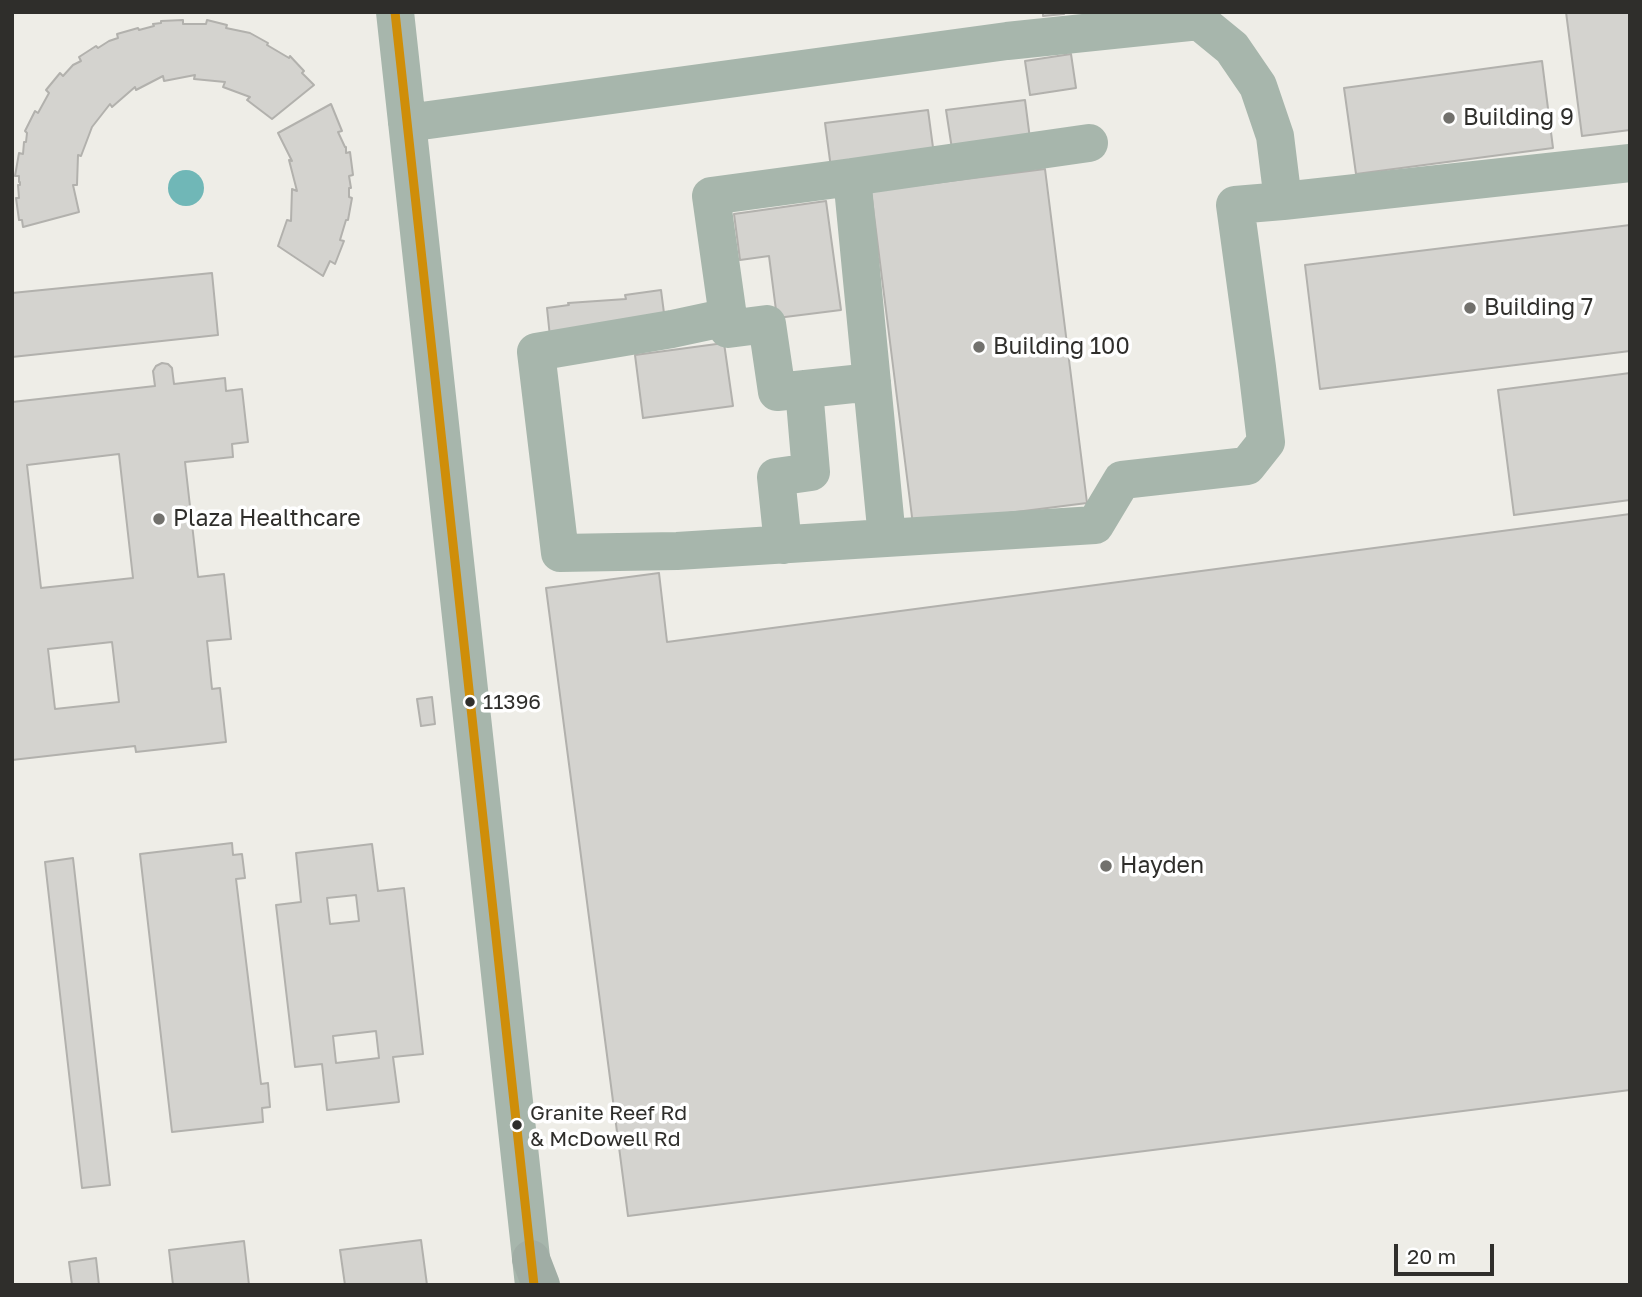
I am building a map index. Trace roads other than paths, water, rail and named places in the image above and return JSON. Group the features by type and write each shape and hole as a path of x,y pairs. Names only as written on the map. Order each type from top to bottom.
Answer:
{"street":[{"path":"395,12 535,1276"},
{"path":"407,123 1005,27 1199,21 1232,48 1258,86 1275,135 1283,201"},
{"path":"872,382 777,392 767,324 728,329 711,196 1089,143"},
{"path":"728,317 536,352 560,553 677,551 1095,525 1122,480 1247,466 1266,442 1235,205 1630,163"},
{"path":"852,177 887,538"},
{"path":"783,545 776,477 811,472 804,389"}],"water":[{"path":"186,170 199,175 204,188 199,201 186,206 173,201 168,188 173,175"}],"place":[{"name":"Building 9","path":"1449,118"},
{"name":"Building 7","path":"1470,308"},
{"name":"Building 100","path":"979,347"},
{"name":"Plaza Healthcare","path":"159,519"},
{"name":"11396","path":"470,702"},
{"name":"Hayden","path":"1106,866"},
{"name":"Granite Reef Rd & McDowell Rd","path":"517,1125"}]}
